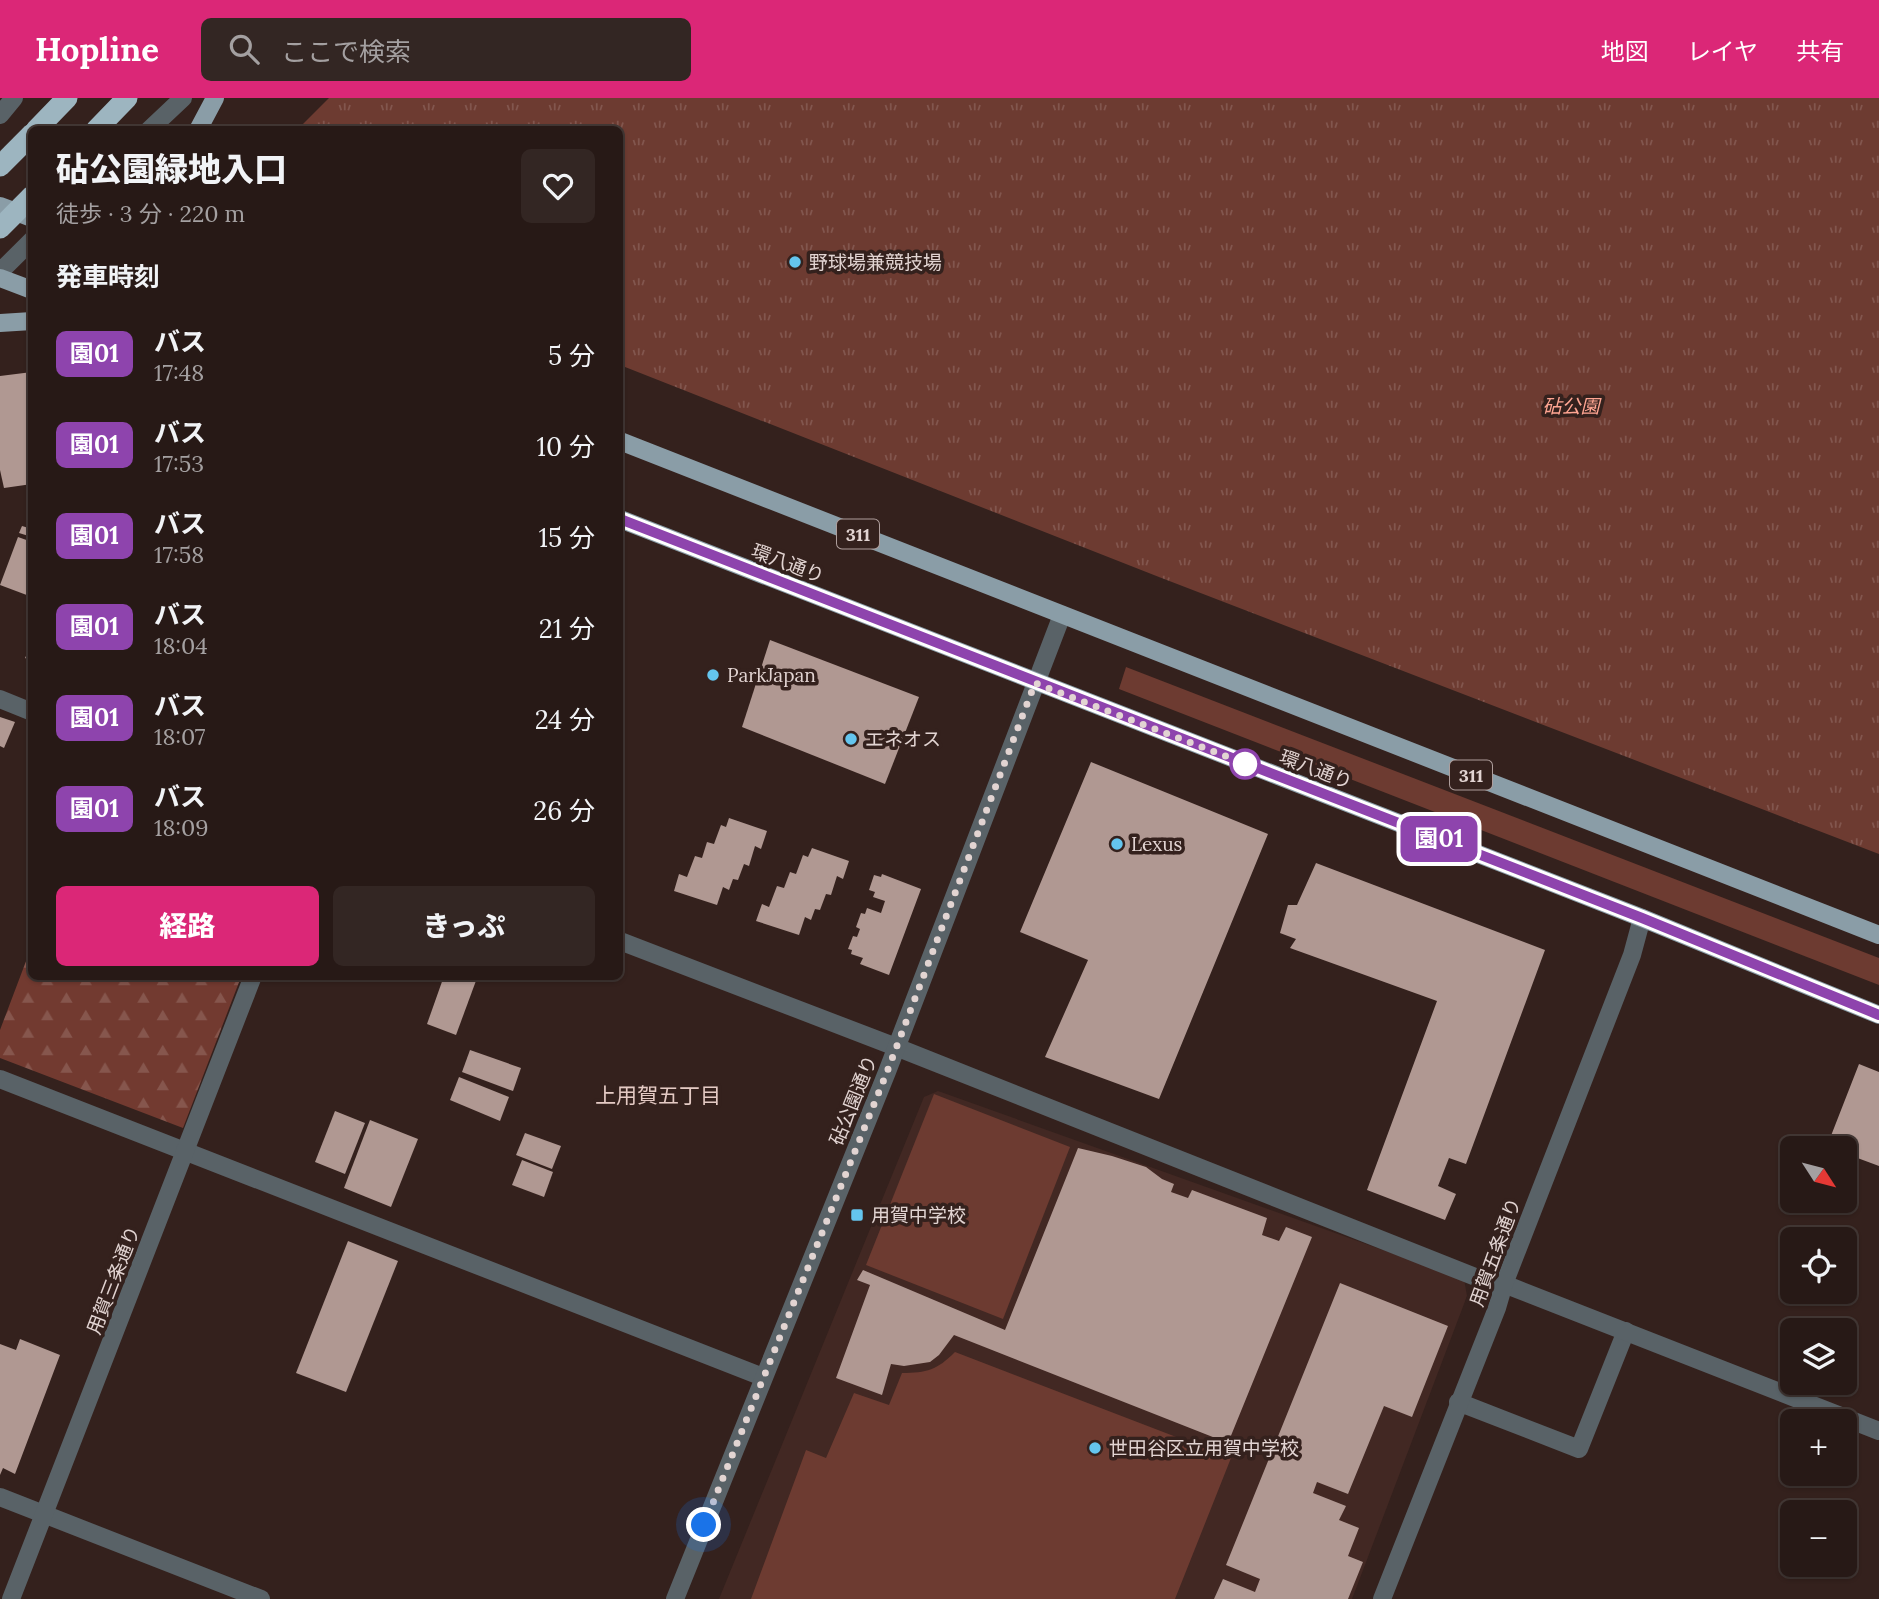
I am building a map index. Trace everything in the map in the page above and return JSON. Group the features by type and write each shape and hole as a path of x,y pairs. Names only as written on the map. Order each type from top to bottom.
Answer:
{"highway":[{"path":"40,126 68,98"},
{"path":"100,126 127,98"},
{"path":"0,166 28,138"},
{"path":"0,228 28,199"}],"main road":[{"path":"200,126 215,98"},
{"path":"0,206 28,216"},
{"path":"0,278 28,288"},
{"path":"0,323 28,321"},
{"name":"311","path":"623,441 1879,935"},
{"name":"環八通り","path":"623,520 1642,918 1879,1015"}],"street":[{"path":"0,115 14,98"},
{"path":"153,126 183,98"},
{"path":"0,272 28,244"},
{"name":"砧公園通り","path":"675,1599 896,1047 1062,615"},
{"path":"0,699 28,710"},
{"name":"用賀五条通り","path":"1382,1599 1632,955 1642,918"},
{"path":"623,942 896,1047 1478,1278 1504,1284 1879,1431"},
{"name":"用賀三条通り","path":"11,1599 251,980"},
{"path":"0,1079 763,1377"},
{"path":"1458,1402 1579,1449 1626,1331"},
{"path":"0,1497 261,1599"}],"shaded area":[{"name":"世田谷区立用賀中学校","path":"938,1091 1464,1279 1467,1296 1352,1599 719,1599 924,1097"}],"green space":[{"name":"砧公園","path":"329,98 1879,98 1879,854 1159,577 623,366 623,126 301,126"},
{"path":"1126,667 1879,958 1879,985 1119,689"},
{"path":"28,956 28,980 240,980 183,1128 0,1058 0,1030"},
{"path":"934,1094 1070,1147 1003,1319 866,1265"},
{"path":"955,1352 1231,1458 1175,1599 751,1599 806,1450 826,1458 854,1393 889,1405 902,1373 931,1369"}],"building":[{"path":"28,372 28,485 4,488 0,470 0,376"},
{"path":"22,526 28,528 28,536 19,533"},
{"path":"18,537 28,541 28,596 0,585"},
{"path":"770,640 919,697 885,784 742,727"},
{"path":"0,717 15,722 4,748 0,746"},
{"path":"1091,762 1268,834 1159,1099 1045,1057 1088,960 1020,932"},
{"path":"729,818 767,831 761,849 755,846 749,866 744,864 738,880 733,879 729,890 723,887 717,905 674,891 679,874 687,877 695,856 702,858 707,842 714,844 721,825 726,827"},
{"path":"812,848 849,861 843,879 837,876 831,895 826,894 820,910 815,909 811,920 805,917 799,935 756,921 762,904 769,907 777,886 784,888 790,872 796,874 803,855 808,857"},
{"path":"1316,863 1545,950 1466,1164 1449,1158 1438,1186 1456,1194 1445,1220 1367,1190 1437,1001 1290,948 1296,939 1280,933 1288,905 1297,905"},
{"path":"882,874 921,889 889,975 860,964 863,958 851,954 852,950 848,949 853,936 857,937 860,929 856,927 861,913 865,914 867,908 881,913 885,901 873,897 875,892 869,890 874,875 881,877"},
{"path":"443,980 476,980 456,1035 427,1024"},
{"path":"470,1050 521,1068 513,1091 462,1072"},
{"path":"1859,1064 1879,1072 1879,1166 1857,1158 1857,1136 1831,1136"},
{"path":"459,1077 509,1097 500,1121 450,1100"},
{"path":"335,1111 365,1123 345,1174 315,1162"},
{"path":"370,1120 418,1139 391,1207 344,1188"},
{"path":"525,1133 561,1146 552,1169 516,1155"},
{"path":"1078,1148 1146,1167 1174,1184 1171,1192 1188,1198 1192,1190 1267,1218 1262,1235 1279,1241 1286,1227 1312,1237 1228,1443 954,1335 930,1362 904,1366 891,1364 882,1395 836,1378 870,1285 857,1280 863,1270 1005,1330"},
{"path":"522,1160 553,1172 544,1197 512,1185"},
{"path":"348,1241 398,1261 346,1392 296,1373"},
{"path":"1340,1283 1448,1326 1412,1417 1384,1406 1348,1494 1317,1482 1313,1493 1346,1506 1339,1520 1359,1528 1348,1556 1363,1562 1348,1599 1214,1599 1223,1579 1255,1592 1260,1579 1226,1565"},
{"path":"20,1339 60,1355 15,1474 3,1468 0,1475 0,1344 16,1350"}],"bus line":[{"name":"園01","path":"623,520 1642,918 1879,1015"}],"place":[{"name":"野球場兼競技場","path":"795,262"},
{"name":"ParkJapan","path":"713,675"},
{"name":"エネオス","path":"851,739"},
{"name":"Lexus","path":"1117,844"},
{"name":"用賀中学校","path":"857,1215"},
{"name":"世田谷区立用賀中学校","path":"1095,1448"}],"district":[{"name":"上用賀五丁目","path":"658,1095"}],"route":[{"path":"704,1525 887,1072 1035,683 1254,767 1245,764"}]}
